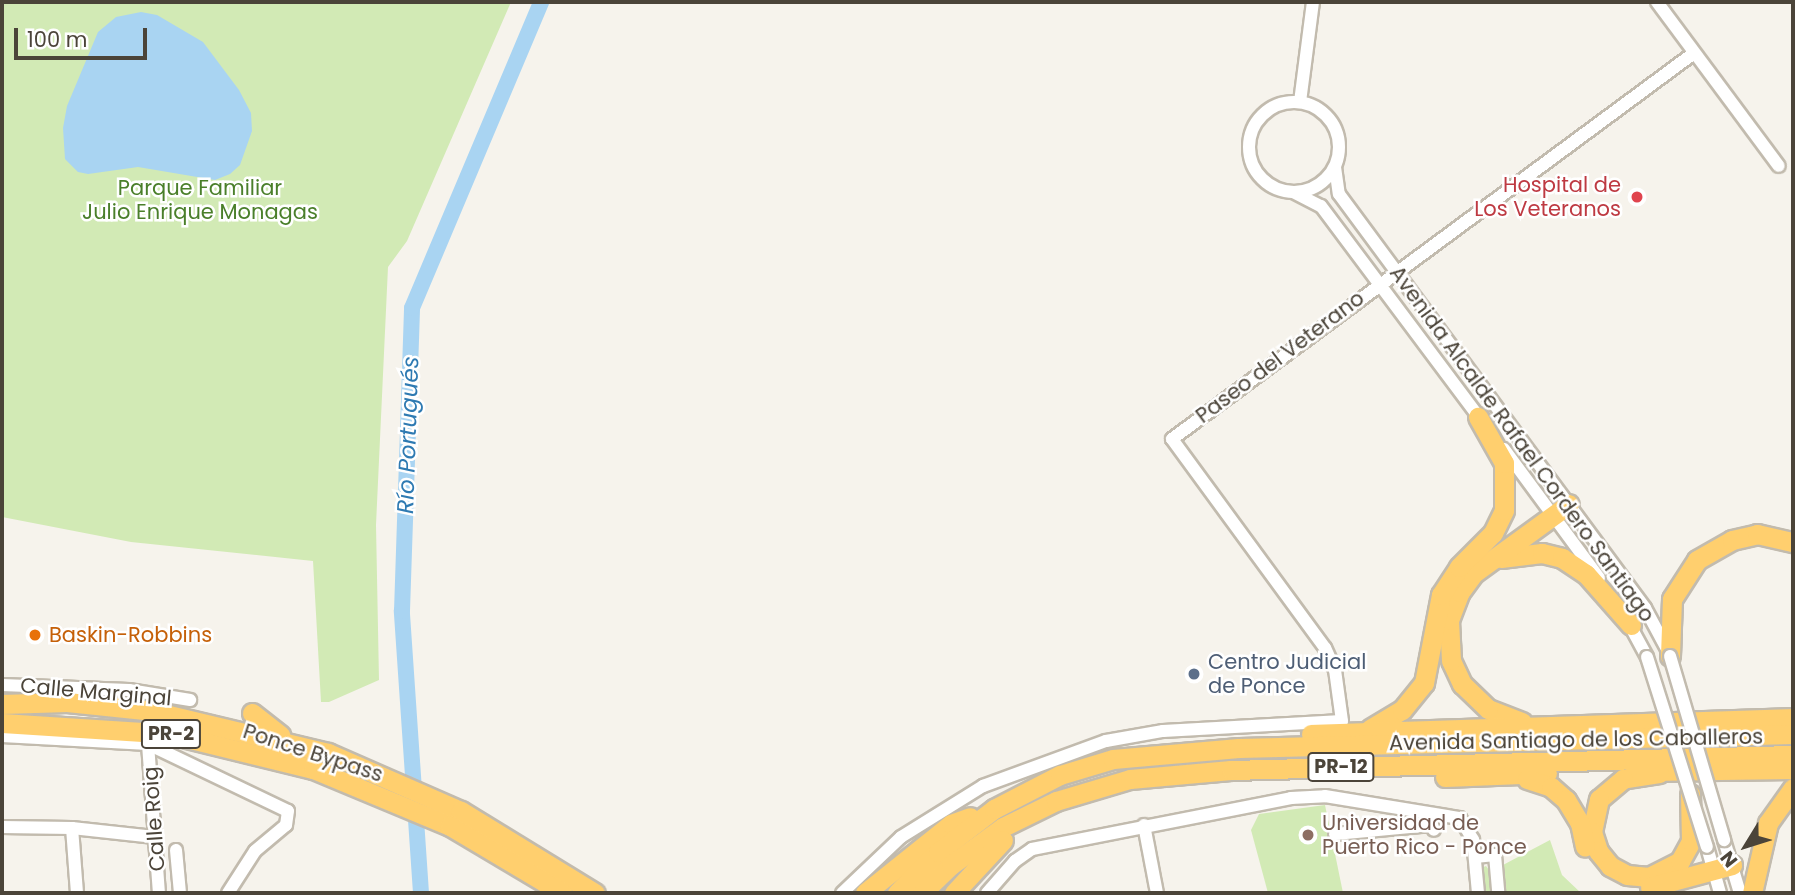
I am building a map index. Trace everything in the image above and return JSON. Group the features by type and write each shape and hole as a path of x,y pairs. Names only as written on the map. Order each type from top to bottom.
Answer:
{"highway":[{"path":"1367,730 1402,710 1424,683 1441,595 1459,567 1493,533 1504,510 1504,463 1478,417"},
{"path":"1533,725 1481,704 1462,684 1451,660 1447,636 1452,607 1468,579 1562,510"},
{"path":"1670,656 1672,599 1697,560 1732,540 1757,534 1793,542"},
{"path":"1493,560 1530,553 1562,558 1587,574 1631,625"},
{"name":"Ponce Bypass","path":"2,704 57,694 152,711 289,742 334,756 390,777 489,827 595,893"},
{"path":"1724,720 1793,707"},
{"path":"252,713 289,742"},
{"path":"1239,748 1262,739 1367,730 1793,718"},
{"name":"Ponce Bypass","path":"2,723 170,734 264,754 336,777 400,802 491,848 563,893"},
{"name":"Avenida Santiago de los Caballeros","path":"897,893 938,852 994,809 1082,767 1155,754 1239,748 1793,734"},
{"name":"Avenida Santiago de los Caballeros","path":"922,893 984,839 1056,801 1155,775 1793,755"},
{"path":"1357,767 1388,776 1516,777 1793,769"},
{"path":"1663,772 1623,779 1606,791 1593,818 1596,845 1611,866 1642,878 1669,870 1698,847 1690,786"},
{"path":"1516,777 1543,783 1563,796 1576,814 1588,854 1607,875 1636,887 1671,883 1732,866"},
{"path":"1752,893 1768,823 1793,788"},
{"path":"954,893 985,855 1056,801"},
{"path":"865,893 951,824 994,809"},
{"path":"1671,883 1699,893"}],"street":[{"path":"1300,102 1313,2"},
{"path":"1657,2 1779,166"},
{"name":"Paseo del Veterano","path":"842,893 901,837 983,786 1106,741 1163,731 1342,721 1335,670 1325,648 1172,439 1395,270 1694,53"},
{"path":"1300,102 1324,113 1334,126 1339,151 1335,167 1318,186 1293,192 1262,178 1249,147 1261,116 1275,106 1300,102"},
{"name":"Avenida Alcalde Rafael Cordero Santiago","path":"1335,167 1339,194 1562,510 1631,625 1647,657 1690,786"},
{"name":"Avenida Alcalde Rafael Cordero Santiago","path":"1293,192 1321,206 1478,417 1645,607 1670,656 1740,893"},
{"name":"Calle Marginal","path":"2,685 57,694 129,690 190,700"},
{"path":"2,736 148,744 288,811 286,825 255,851 228,893"},
{"name":"Calle Roig","path":"148,744 159,893"},
{"path":"989,892 1015,861 1032,849 1144,825 1314,797 1429,811 1460,818 1469,828 1478,893"},
{"path":"1335,834 1433,828 1429,811"},
{"path":"1144,825 1157,893"},
{"path":"2,827 72,828 155,837"},
{"path":"72,828 77,893"},
{"path":"1698,847 1713,872 1720,893"},
{"path":"176,850 180,893"},
{"path":"1475,857 1494,855 1498,893"}],"green space":[{"name":"Parque Familiar Julio Enrique Monagas","path":"2,2 511,2 407,241 388,267 376,525 379,680 329,702 321,702 313,561 131,542 2,517"},
{"path":"1325,805 1343,893 1268,893 1251,830 1259,814"},
{"path":"1550,840 1562,875 1581,893 1506,893 1503,865"},
{"path":"1486,866 1492,893 1484,893 1481,868"}],"water":[{"path":"141,12 157,15 203,42 239,90 251,113 252,131 240,165 230,174 215,180 138,167 88,174 78,172 65,159 63,128 67,106 98,32 116,17"}],"waterway":[{"name":"Río Portugués","path":"421,893 402,611 412,308 541,2"}],"place":[{"name":"Hospital de Los Veteranos","path":"1637,197"},
{"name":"Baskin-Robbins","path":"35,635"},
{"name":"Centro Judicial de Ponce","path":"1194,674"},
{"name":"Universidad de Puerto Rico - Ponce","path":"1308,835"}]}
